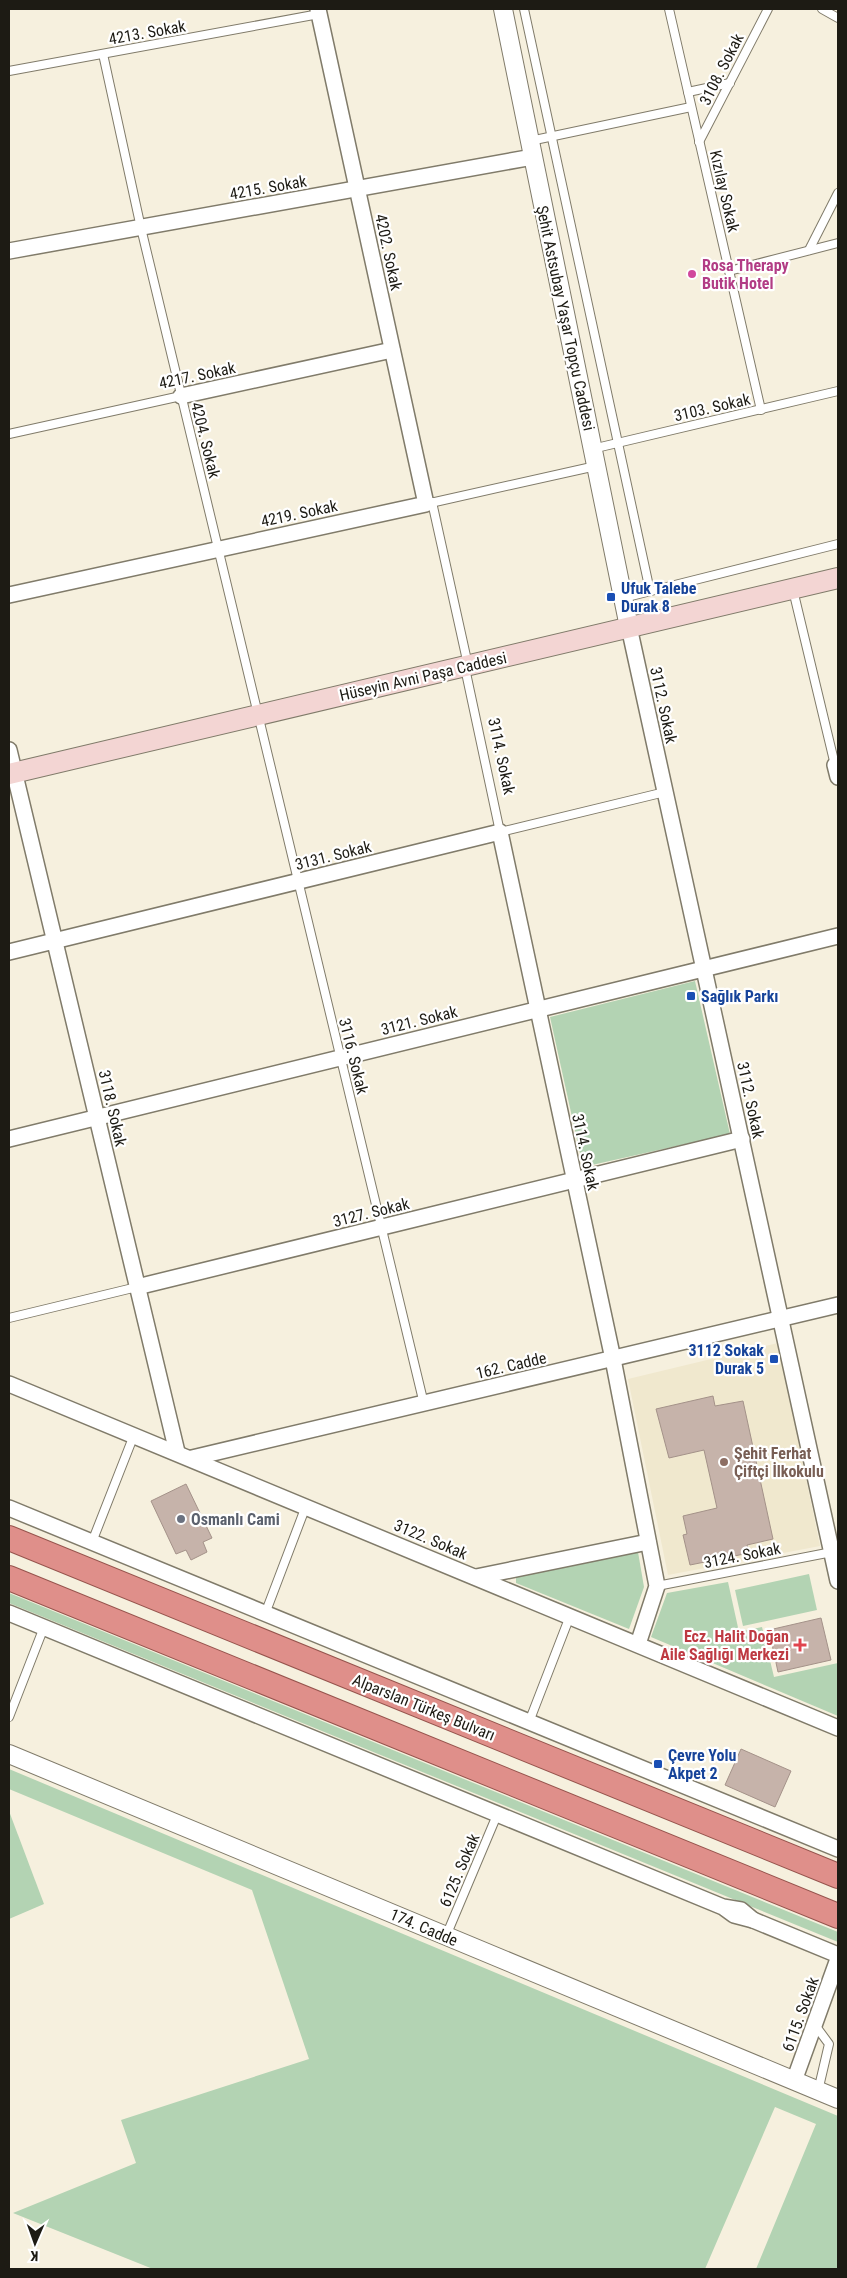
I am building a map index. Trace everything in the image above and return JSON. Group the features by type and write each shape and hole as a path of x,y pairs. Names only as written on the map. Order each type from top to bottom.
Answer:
{"highway":[{"name":"Alparslan Türkeş Bulvarı","path":"9,1538 838,1876"},
{"path":"9,1578 838,1916"}],"main road":[{"name":"Hüseyin Avni Paşa Caddesi","path":"12,773 838,578"}],"street":[{"name":"Şehit Astsubay Yaşar Topçu Caddesi","path":"502,9 629,627"},
{"name":"4202. Sokak","path":"318,11 392,350 429,503"},
{"name":"4215. Sokak","path":"9,252 357,189 531,149"},
{"name":"4217. Sokak","path":"181,396 392,350"},
{"name":"4219. Sokak","path":"9,595 429,503"},
{"name":"3112. Sokak","path":"629,627 838,1581"},
{"name":"3118. Sokak","path":"9,750 12,773 55,941 177,1452"},
{"name":"3131. Sokak","path":"9,952 500,832"},
{"name":"3114. Sokak","path":"500,832 613,1359 657,1586 638,1644"},
{"name":"3121. Sokak","path":"9,1139 838,936"},
{"name":"3127. Sokak","path":"137,1287 742,1139"},
{"name":"162. Cadde","path":"192,1458 838,1305"},
{"name":"3122. Sokak","path":"9,1384 192,1458 838,1728"},
{"path":"9,1508 838,1849"},
{"path":"476,1577 648,1542"},
{"path":"9,1613 723,1907 734,1916 753,1920 838,1955"},
{"name":"174. Cadde","path":"9,1754 838,2099"},
{"name":"6115. Sokak","path":"794,2081 838,1960"}],"lane":[{"path":"524,9 650,591"},
{"name":"Kızılay Sokak","path":"669,9 761,410"},
{"name":"3108. Sokak","path":"699,142 768,9"},
{"path":"822,9 838,18"},
{"name":"4213. Sokak","path":"9,71 318,11"},
{"name":"4204. Sokak","path":"103,54 141,228 258,715"},
{"path":"688,92 730,83"},
{"name":"4215. Sokak","path":"531,149 552,136 691,107"},
{"path":"809,250 838,193"},
{"path":"729,271 838,243"},
{"name":"3103. Sokak","path":"594,458 618,443 838,391"},
{"name":"4217. Sokak","path":"9,434 181,396"},
{"name":"4219. Sokak","path":"429,503 594,458"},
{"name":"4202. Sokak","path":"429,503 467,666"},
{"path":"623,598 838,544"},
{"path":"793,588 837,769"},
{"name":"3114. Sokak","path":"467,666 500,832"},
{"name":"3116. Sokak","path":"258,715 424,1404"},
{"name":"3131. Sokak","path":"500,832 665,792"},
{"name":"3127. Sokak","path":"9,1318 137,1287"},
{"path":"92,1542 134,1435"},
{"path":"266,1614 306,1506"},
{"name":"3124. Sokak","path":"657,1586 832,1552"},
{"path":"529,1722 570,1616"},
{"path":"9,1717 44,1627"},
{"name":"6125. Sokak","path":"446,1936 498,1814"},
{"path":"815,2025 830,2044 818,2090"}],"shaded area":[{"name":"Şehit Ferhat Çiftçi İlkokulu","path":"778,1343 820,1546 668,1575 628,1379"}],"green space":[{"path":"695,981 730,1134 583,1167 550,1017"},
{"path":"638,1552 644,1587 629,1629 516,1583 516,1577"},
{"path":"809,1574 817,1610 743,1626 735,1590"},
{"path":"728,1582 739,1632 762,1627 774,1677 838,1663 838,1716 651,1637 667,1593"},
{"path":"9,1593 838,1932 838,1942 9,1603"},
{"path":"9,1769 838,2116 838,2269 756,2269 816,2124 775,2107 705,2269 153,2269 13,2213 136,2163 121,2120 309,2059 252,1890 9,1789"},
{"path":"9,1811 44,1904 9,1919"}],"building":[{"path":"713,1396 715,1406 743,1401 773,1539 747,1545 749,1553 690,1565 683,1535 687,1534 683,1516 717,1508 704,1450 669,1458 656,1409"},
{"name":"Osmanlı Cami","path":"186,1484 212,1538 203,1542 207,1552 191,1560 186,1550 176,1554 151,1501"},
{"name":"Ecz. Halit Doğan Aile Sağlığı Merkezi","path":"821,1618 831,1660 778,1672 769,1630"},
{"path":"741,1749 791,1771 775,1807 725,1785"}],"place":[{"name":"Rosa Therapy Butik Hotel","path":"692,274"},
{"name":"Ufuk Talebe Durak 8","path":"611,597"},
{"name":"Sağlık Parkı","path":"691,996"},
{"name":"3112 Sokak Durak 5","path":"774,1359"},
{"name":"Şehit Ferhat Çiftçi İlkokulu","path":"724,1462"},
{"name":"Osmanlı Cami","path":"181,1519"},
{"name":"Ecz. Halit Doğan Aile Sağlığı Merkezi","path":"800,1645"},
{"name":"Çevre Yolu Akpet 2","path":"658,1764"}]}
